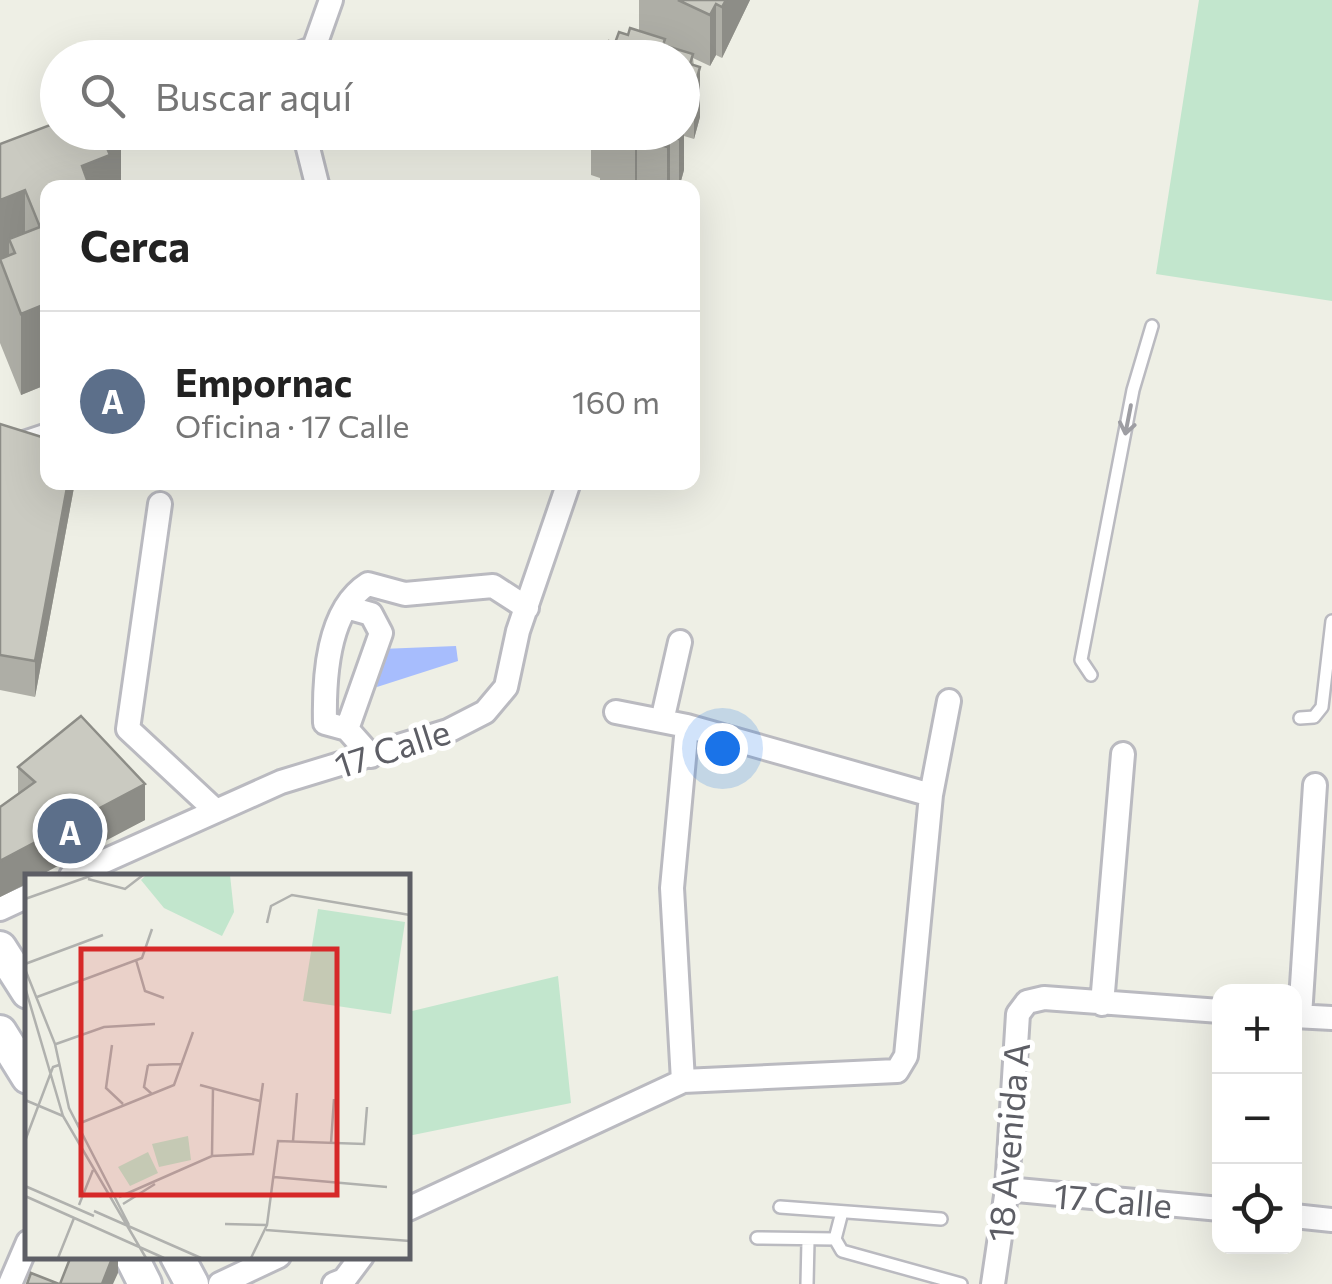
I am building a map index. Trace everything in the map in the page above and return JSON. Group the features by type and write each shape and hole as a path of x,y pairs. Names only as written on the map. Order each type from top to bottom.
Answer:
{"main road":[{"path":"0,948 25,987"},
{"path":"0,1032 25,1073"},
{"path":"133,1259 146,1284"},
{"path":"178,1259 192,1284"}],"street":[{"path":"317,40 331,0"},
{"path":"308,150 316,180"},
{"path":"0,451 40,438"},
{"name":"17 Calle","path":"75,874 281,782 448,731 485,712 506,687 527,608 566,490"},
{"path":"160,504 128,729 216,811"},
{"path":"371,756 347,730 325,723 324,701 334,635 355,593 368,584 405,594 493,586 527,608"},
{"path":"346,607 371,614 380,633 347,730"},
{"path":"662,722 680,642"},
{"path":"410,1209 683,1081 885,1074 900,1068 906,1056 931,795 949,700"},
{"path":"616,712 687,726 931,795"},
{"path":"683,1081 672,888 687,726"},
{"path":"1123,754 1102,1004 1212,1011"},
{"path":"1299,984 1315,784"},
{"path":"0,908 25,897"},
{"name":"18 Avenida A","path":"993,1284 1007,1189 1018,1014 1028,1002 1044,998 1102,1004"},
{"path":"1302,1016 1332,1018"},
{"name":"17 Calle","path":"1007,1189 1212,1208"},
{"path":"1302,1217 1332,1220"},
{"path":"10,1284 25,1249"},
{"path":"220,1284 273,1259"},
{"path":"334,1284 344,1280 360,1259"}],"lane":[{"path":"1090,675 1081,660 1134,390 1152,326"},
{"path":"1300,718 1314,717 1322,707 1332,621"},
{"path":"780,1206 941,1219"},
{"path":"842,1212 835,1239 842,1251 962,1284"},
{"path":"757,1238 835,1239"},
{"path":"807,1284 808,1241"}],"green space":[{"path":"1199,0 1332,0 1332,301 1156,274"},
{"path":"558,976 571,1103 410,1136 410,1012"}],"water":[{"path":"456,646 458,661 377,687 381,649"}],"building":[{"path":"678,0 726,0 722,7 716,4 710,15"},
{"path":"630,28 665,39 616,40 619,32 628,35"},
{"path":"40,129 40,150 108,150 110,155 82,166 87,180 40,180 40,227 25,190 0,200 0,144"},
{"path":"40,227 40,306 21,314 0,259 15,253 9,239"},
{"path":"0,424 40,436 40,490 67,490 35,661 0,655"},
{"path":"81,716 145,784 0,861 0,807 35,782 18,767"},
{"path":"70,1259 112,1259 102,1284 60,1284"},
{"path":"31,1273 59,1284 27,1284"}],"place":[{"name":"Empornac","path":"70,831"}]}
